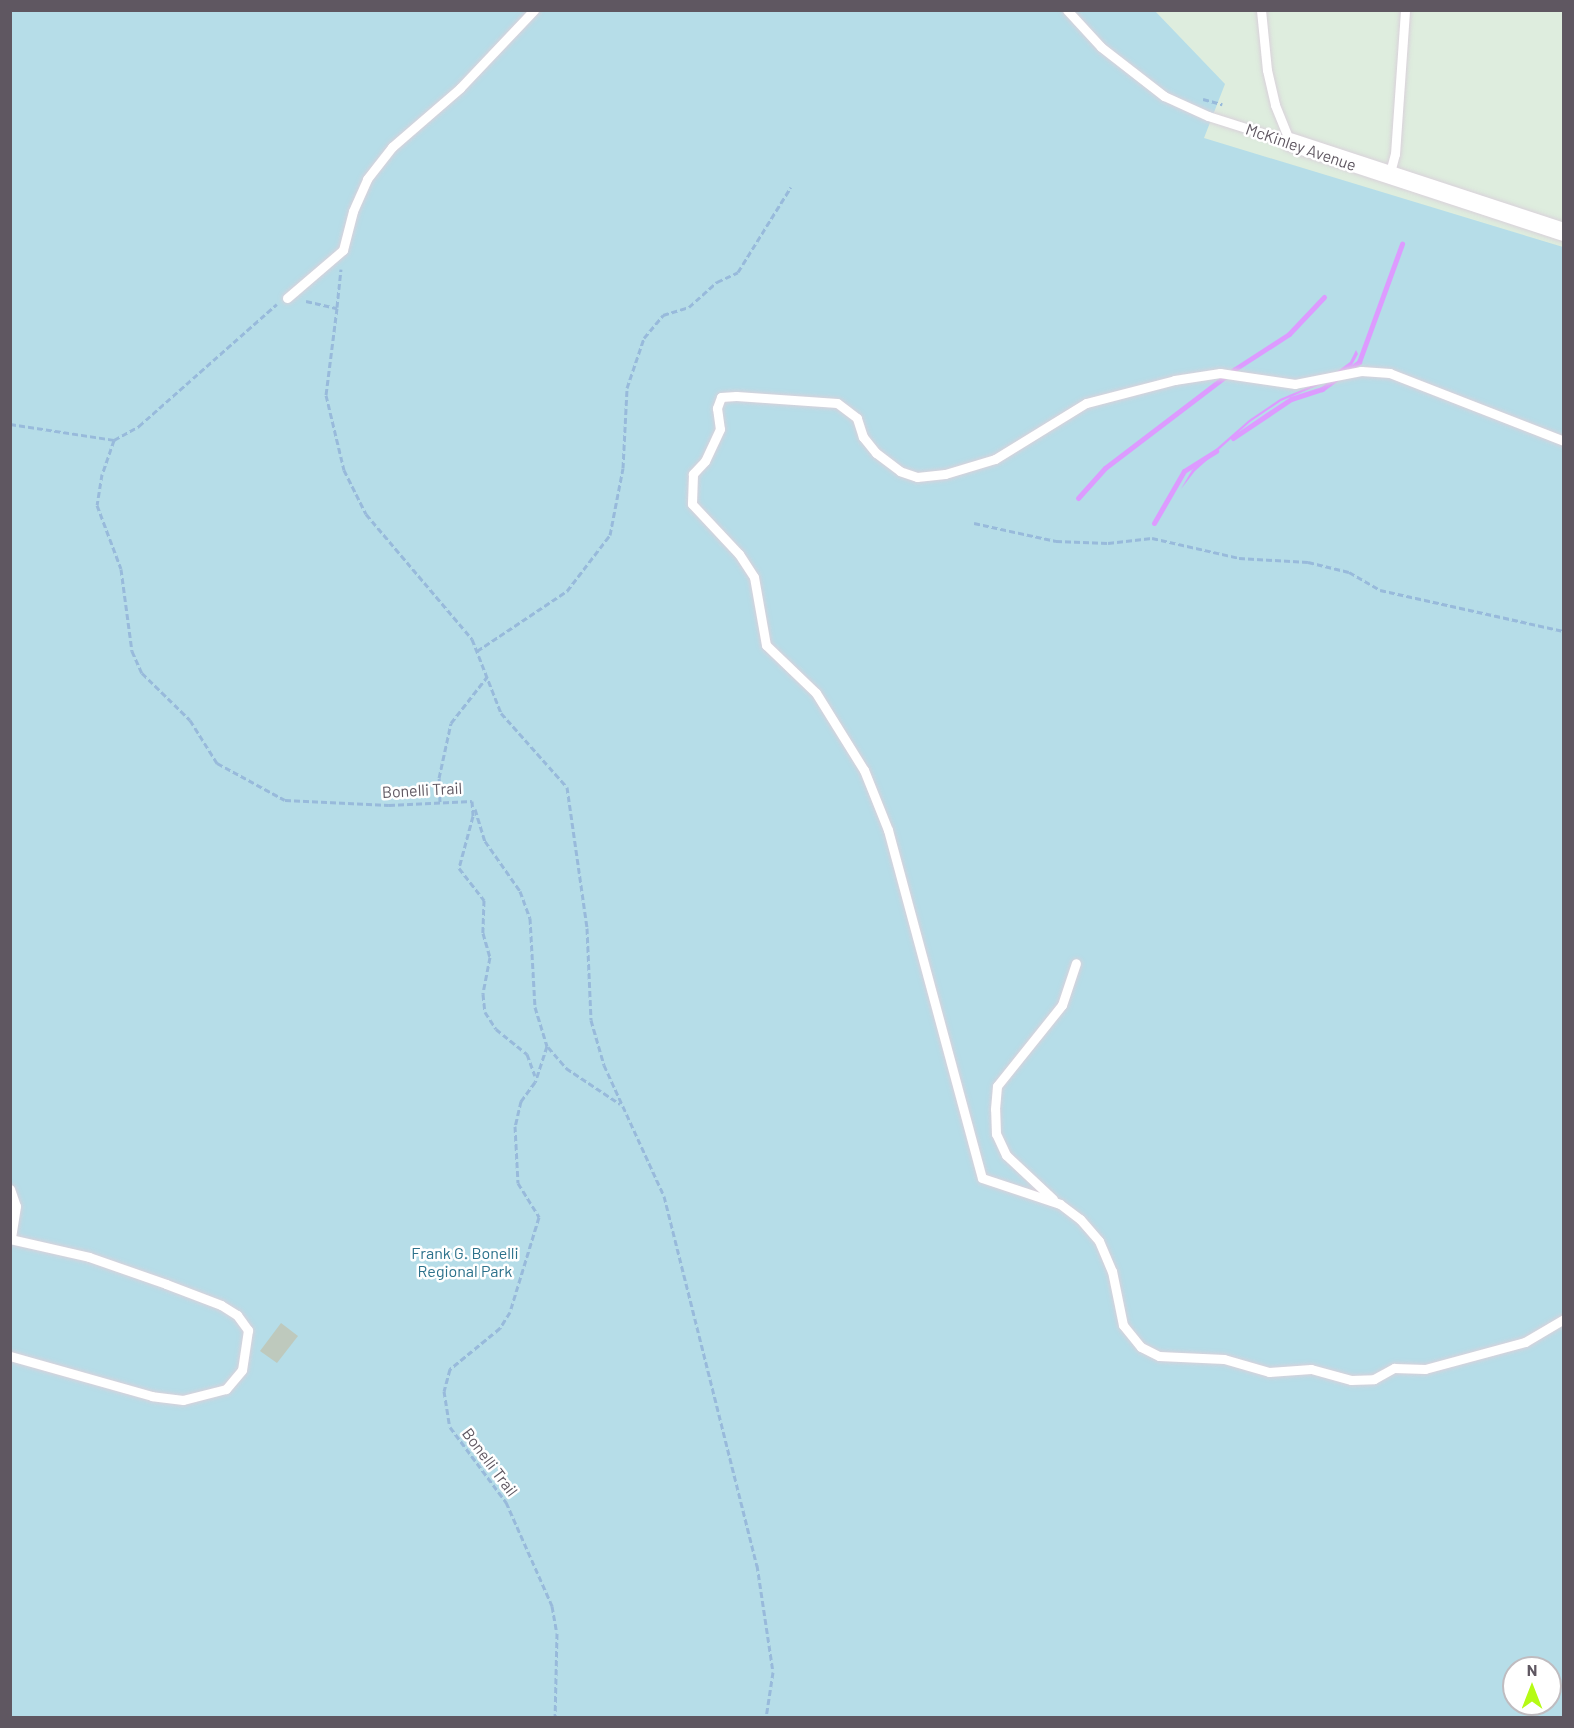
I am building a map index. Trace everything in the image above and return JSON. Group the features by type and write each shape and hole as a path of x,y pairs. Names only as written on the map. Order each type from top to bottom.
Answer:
{"street":[{"name":"McKinley Avenue","path":"1290,142 1563,232"}],"lane":[{"path":"287,298 343,249 353,211 368,180 392,147 460,88 534,10"},
{"name":"McKinley Avenue","path":"1067,10 1101,47 1164,96 1208,116 1290,142"},
{"path":"1261,10 1267,70 1290,142"},
{"path":"1389,176 1395,154 1405,10"},
{"path":"1060,1204 982,1178 888,830 864,770 816,693 766,645 754,577 739,554 692,504 693,474 705,460 720,429 717,408 721,397 837,403 857,418 863,437 876,453 900,471 917,477 945,474 995,459 1086,403 1175,380 1220,373 1295,384 1361,371 1390,373 1563,441"},
{"path":"1076,963 1062,1005 998,1086 995,1109 996,1134 1006,1155 1039,1190 1080,1219 1099,1241 1112,1271 1123,1325 1141,1347 1159,1356 1224,1359 1269,1372 1311,1369 1351,1380 1374,1378 1394,1368 1425,1369 1525,1342 1563,1319"},
{"path":"10,1189 16,1206 11,1239 89,1257 221,1305 237,1315 248,1330 242,1370 226,1389 183,1400 152,1396 10,1356"}],"path":[{"path":"477,651 567,591 610,535 623,468 627,388 644,338 663,315 689,307 717,282 738,272 791,187"},
{"path":"343,249 326,395 344,470 366,514 472,639 501,713 567,787 587,928 591,1020 621,1105 664,1196 757,1564 773,1672 766,1718"},
{"path":"10,424 114,440 140,426 224,347 287,298 337,308"},
{"name":"Bonelli Trail","path":"114,440 102,474 97,505 121,569 132,651 142,673 190,720 217,764 292,802 389,806 468,799 475,808 459,868 461,876 484,900 483,933 490,957 483,994 486,1012 496,1029 527,1054 536,1077 521,1101 515,1126 518,1183 538,1210 534,1239 516,1301 505,1321 450,1369 444,1383 450,1427 506,1502 552,1606 557,1633 555,1718"},
{"path":"974,523 1056,541 1108,543 1152,538 1239,558 1308,562 1349,572 1380,590 1563,631"},
{"path":"440,802 439,778 451,723 487,677"},
{"path":"475,808 485,841 526,906 535,1007 547,1046 566,1068 621,1105"},
{"path":"536,1077 547,1046"}],"green space":[{"name":"Frank G. Bonelli Regional Park","path":"11,11 1155,11 1225,84 1204,138 1563,247 1563,1717 11,1718"}],"shaded area":[{"path":"1356,350 1358,354 1352,365 1331,380 1281,401 1250,422 1195,471 1181,489 1192,470 1249,420 1280,399 1327,379 1350,362"}],"building":[{"path":"281,1323 298,1336 277,1363 260,1351"}],"waterway":[{"path":"1233,438 1291,399 1322,389 1359,362 1402,244"},
{"path":"1078,498 1105,468 1235,369 1289,334 1324,297"},
{"path":"1154,523 1184,471 1216,451"}]}
